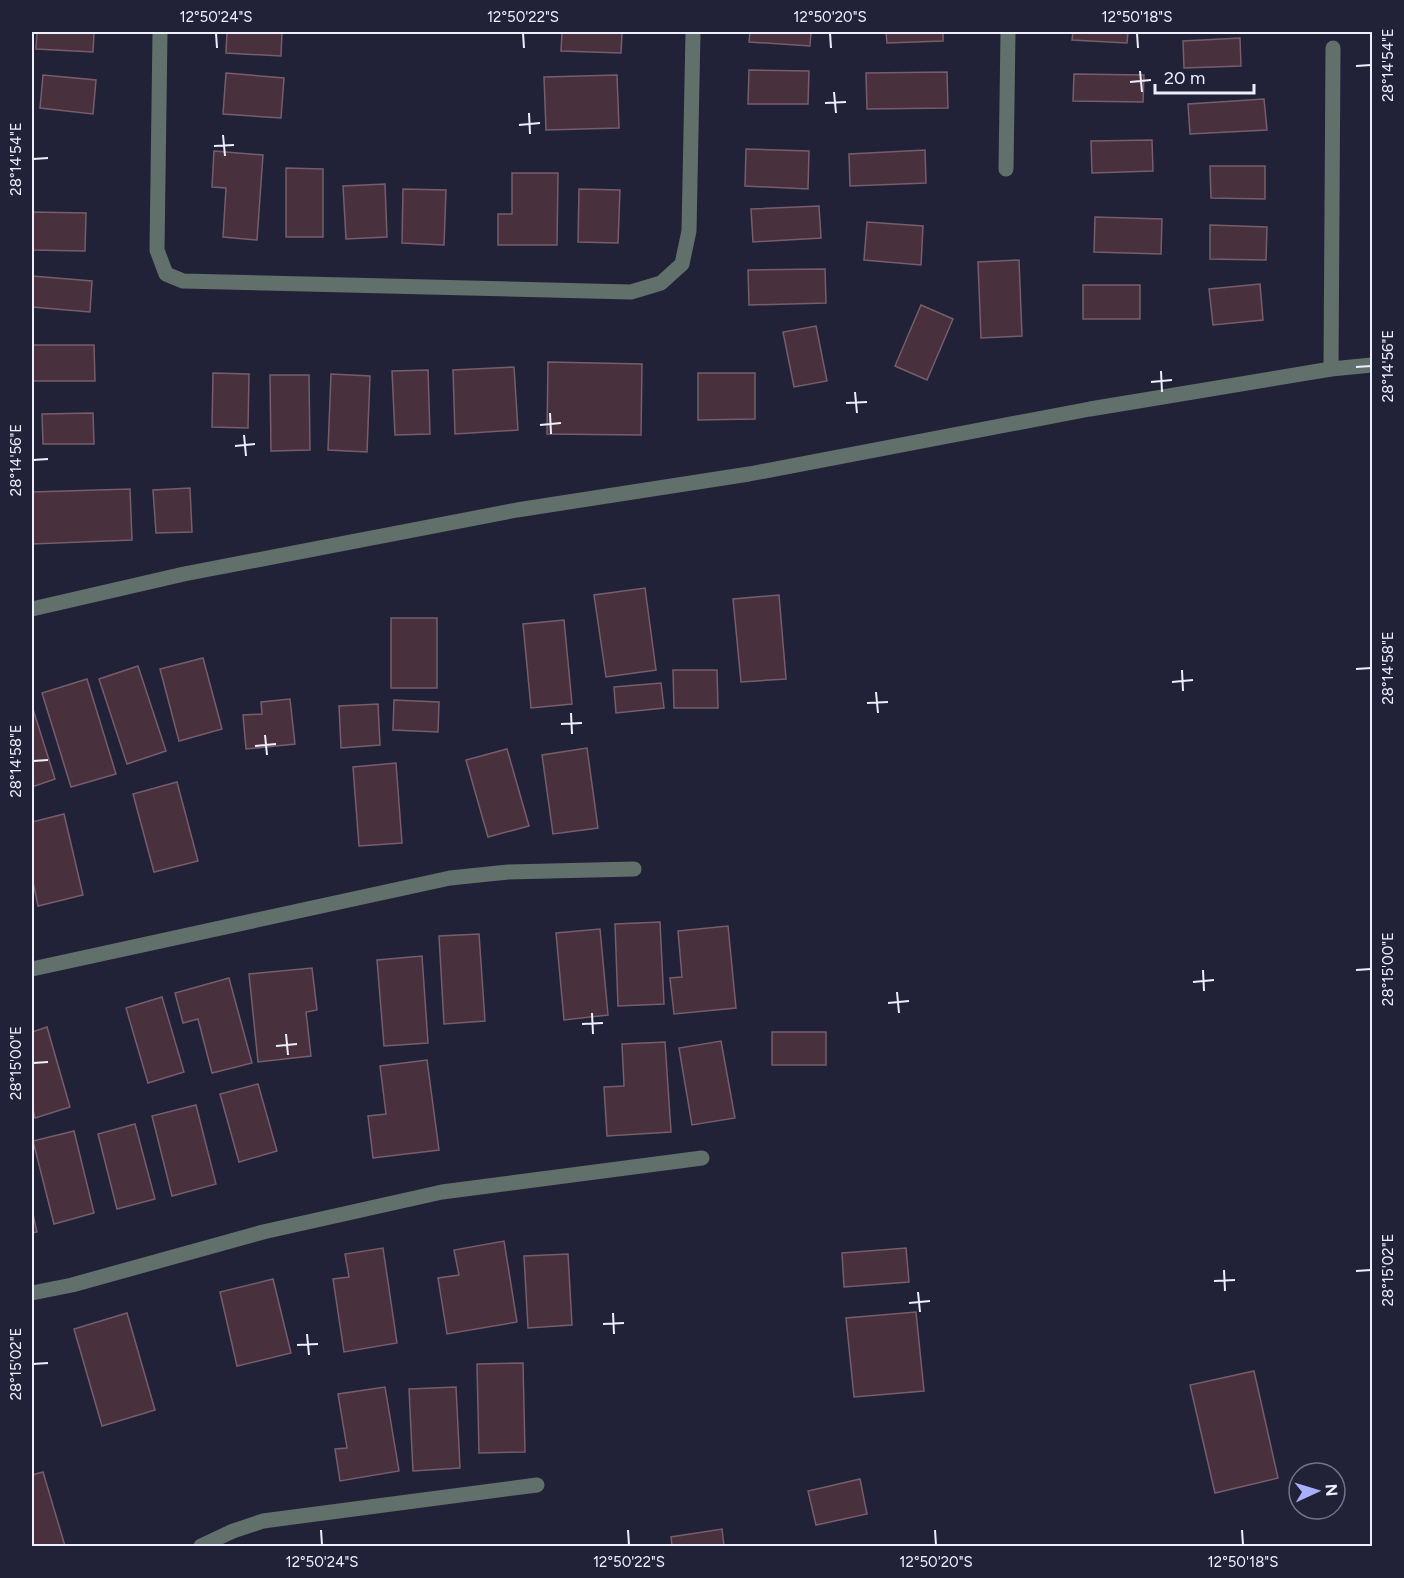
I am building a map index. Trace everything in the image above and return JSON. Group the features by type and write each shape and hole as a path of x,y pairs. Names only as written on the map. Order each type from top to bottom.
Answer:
{"street":[{"path":"160,32 157,250 166,274 183,281 631,292 662,283 682,264 689,231 693,32"},
{"path":"1006,169 1008,32"},
{"path":"1331,369 1333,48"},
{"path":"32,609 184,574 516,510 749,474 1090,410 1331,369 1371,370"},
{"path":"32,969 450,878 508,872 634,869"},
{"path":"32,1293 72,1285 263,1232 442,1192 702,1158"},
{"path":"201,1546 233,1531 263,1521 537,1485"}],"building":[{"path":"37,32 94,32 93,52 36,49"},
{"path":"227,32 282,32 281,56 226,53"},
{"path":"562,32 622,32 621,53 561,51"},
{"path":"750,32 811,32 810,46 749,42"},
{"path":"886,32 943,32 943,41 887,43"},
{"path":"1073,32 1128,32 1127,43 1072,40"},
{"path":"1240,38 1241,66 1184,68 1183,41"},
{"path":"749,70 809,71 808,104 748,104"},
{"path":"947,72 948,108 867,109 866,73"},
{"path":"226,73 284,78 281,118 223,114"},
{"path":"1074,74 1144,75 1143,102 1073,101"},
{"path":"43,75 96,80 93,114 40,108"},
{"path":"617,75 619,128 546,130 544,77"},
{"path":"1264,99 1267,130 1190,134 1188,104"},
{"path":"1152,140 1153,171 1092,173 1091,141"},
{"path":"746,149 809,151 808,189 745,186"},
{"path":"925,150 926,183 850,186 849,154"},
{"path":"214,151 263,155 257,240 223,237 226,188 212,187"},
{"path":"1210,166 1265,166 1265,199 1211,198"},
{"path":"286,168 323,169 323,237 286,237"},
{"path":"512,173 558,173 557,245 498,245 498,214 512,214"},
{"path":"385,184 387,237 346,239 343,186"},
{"path":"403,189 446,190 444,245 402,243"},
{"path":"579,189 620,190 618,243 578,242"},
{"path":"819,206 821,238 753,242 751,209"},
{"path":"32,212 86,213 85,251 32,250"},
{"path":"1095,217 1162,219 1161,254 1094,252"},
{"path":"867,222 923,226 921,265 864,260"},
{"path":"1210,225 1267,227 1266,260 1210,259"},
{"path":"1019,260 1022,336 981,338 978,262"},
{"path":"825,269 826,303 749,305 748,270"},
{"path":"32,276 92,281 90,312 32,307"},
{"path":"1260,284 1263,320 1213,325 1209,289"},
{"path":"1083,285 1140,285 1140,319 1083,319"},
{"path":"921,305 953,319 927,380 895,366"},
{"path":"816,326 827,381 794,387 783,332"},
{"path":"32,345 94,345 95,381 32,381"},
{"path":"548,362 642,364 641,435 547,434"},
{"path":"514,367 518,430 455,434 453,370"},
{"path":"428,370 430,434 395,435 392,371"},
{"path":"213,373 249,374 248,428 212,427"},
{"path":"698,373 755,373 755,419 698,420"},
{"path":"331,374 370,376 367,452 328,450"},
{"path":"270,375 309,375 310,450 271,451"},
{"path":"93,413 94,444 43,444 42,414"},
{"path":"190,488 192,532 156,533 153,490"},
{"path":"130,489 132,540 32,544 32,492"},
{"path":"645,588 656,670 606,677 594,595"},
{"path":"779,595 786,679 741,682 733,599"},
{"path":"391,618 437,618 437,688 391,688"},
{"path":"564,620 572,704 531,708 523,624"},
{"path":"203,658 222,729 179,741 160,669"},
{"path":"138,666 166,751 127,764 99,679"},
{"path":"673,670 717,670 718,708 674,708"},
{"path":"87,679 116,774 71,787 42,693"},
{"path":"661,683 664,708 616,713 614,687"},
{"path":"290,699 295,744 246,749 243,715 262,714 261,702"},
{"path":"394,700 439,702 438,732 393,730"},
{"path":"378,704 380,745 341,748 339,706"},
{"path":"32,706 55,779 32,787"},
{"path":"587,748 598,828 553,834 542,755"},
{"path":"507,749 529,826 488,837 466,760"},
{"path":"396,763 402,843 359,846 353,767"},
{"path":"177,782 198,861 154,872 133,794"},
{"path":"64,814 83,895 38,906 32,877 32,822"},
{"path":"660,922 664,1004 618,1006 615,924"},
{"path":"728,926 736,1008 674,1014 670,978 682,977 678,931"},
{"path":"600,929 608,1015 564,1020 556,933"},
{"path":"479,934 485,1021 444,1024 439,936"},
{"path":"422,956 428,1043 384,1046 377,960"},
{"path":"312,968 317,1010 306,1012 311,1056 258,1062 249,974"},
{"path":"229,978 252,1063 212,1073 198,1019 183,1023 175,993"},
{"path":"162,997 184,1072 148,1083 126,1008"},
{"path":"47,1027 70,1107 35,1118 32,1106 32,1032"},
{"path":"772,1032 826,1032 826,1065 772,1065"},
{"path":"721,1041 735,1118 692,1125 679,1048"},
{"path":"665,1042 671,1132 607,1136 604,1087 624,1086 622,1044"},
{"path":"427,1060 439,1150 373,1158 368,1116 386,1114 380,1066"},
{"path":"258,1084 277,1151 239,1162 220,1094"},
{"path":"196,1105 216,1184 172,1196 152,1116"},
{"path":"135,1124 155,1199 117,1209 98,1134"},
{"path":"74,1131 94,1213 54,1224 33,1141"},
{"path":"32,1210 37,1232 32,1233"},
{"path":"504,1241 517,1322 447,1334 438,1278 459,1275 454,1250"},
{"path":"383,1248 397,1343 344,1352 333,1279 349,1277 345,1254"},
{"path":"906,1248 909,1282 844,1287 842,1253"},
{"path":"568,1254 572,1325 528,1328 524,1256"},
{"path":"273,1279 291,1353 237,1366 220,1292"},
{"path":"916,1312 924,1391 854,1397 846,1318"},
{"path":"127,1313 155,1410 102,1426 74,1329"},
{"path":"523,1363 525,1452 479,1453 477,1364"},
{"path":"1254,1371 1278,1478 1215,1493 1190,1385"},
{"path":"385,1387 399,1471 340,1481 335,1449 347,1448 338,1394"},
{"path":"456,1387 460,1468 413,1471 409,1389"},
{"path":"43,1472 65,1546 32,1546 32,1475"},
{"path":"860,1479 867,1514 816,1525 808,1491"},
{"path":"722,1529 724,1546 672,1546 671,1537"}]}
